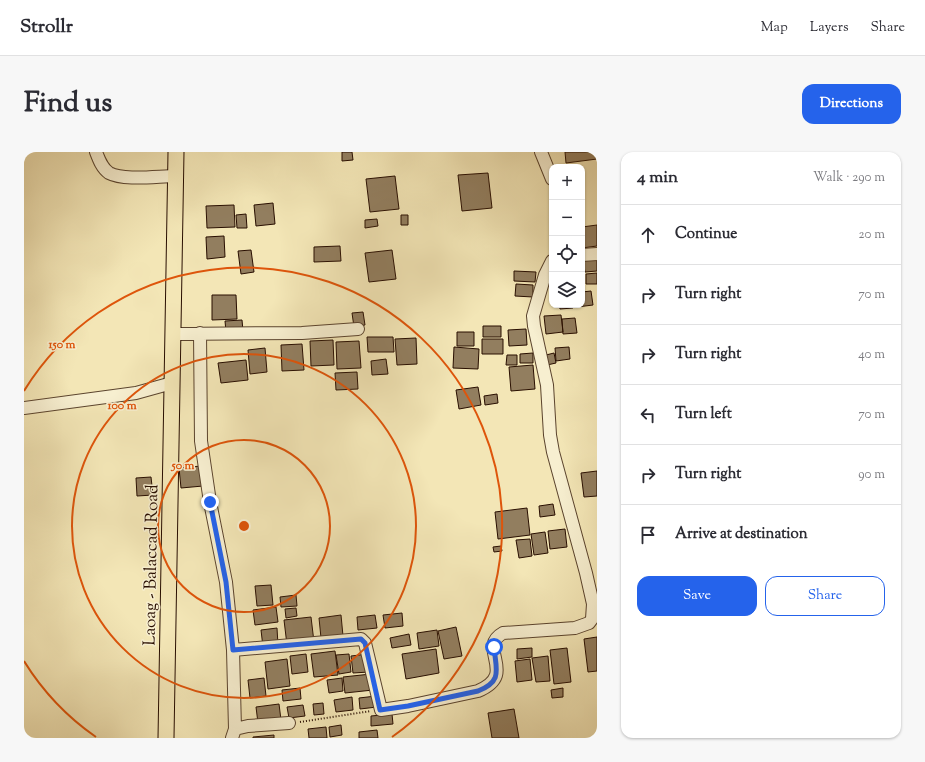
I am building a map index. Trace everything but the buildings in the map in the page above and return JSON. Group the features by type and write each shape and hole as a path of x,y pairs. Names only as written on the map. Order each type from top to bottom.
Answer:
{"main road":[{"name":"Laoag - Balaccad Road","path":"166,738 176,152"}],"street":[{"path":"96,152 102,166 109,173 122,176 175,176"},
{"path":"541,152 549,172"},
{"path":"585,255 597,254"},
{"path":"233,650 361,639 365,643 380,710 408,706 487,688 494,682 497,675 494,643 496,638 503,633 575,628 593,624 593,604 553,452 550,435 547,386 534,326 535,309 545,275 549,267"},
{"path":"172,334 302,333 358,329"},
{"path":"200,333 201,441 209,495 226,582 233,650 234,734 248,726 289,723"},
{"path":"24,408 130,394 172,383"}],"path":[{"path":"289,723 380,710"}],"route":[{"path":"210,502 226,582 233,650 242,648 359,639 364,640 380,710 408,706 487,688 494,682 497,675 494,647"}]}
